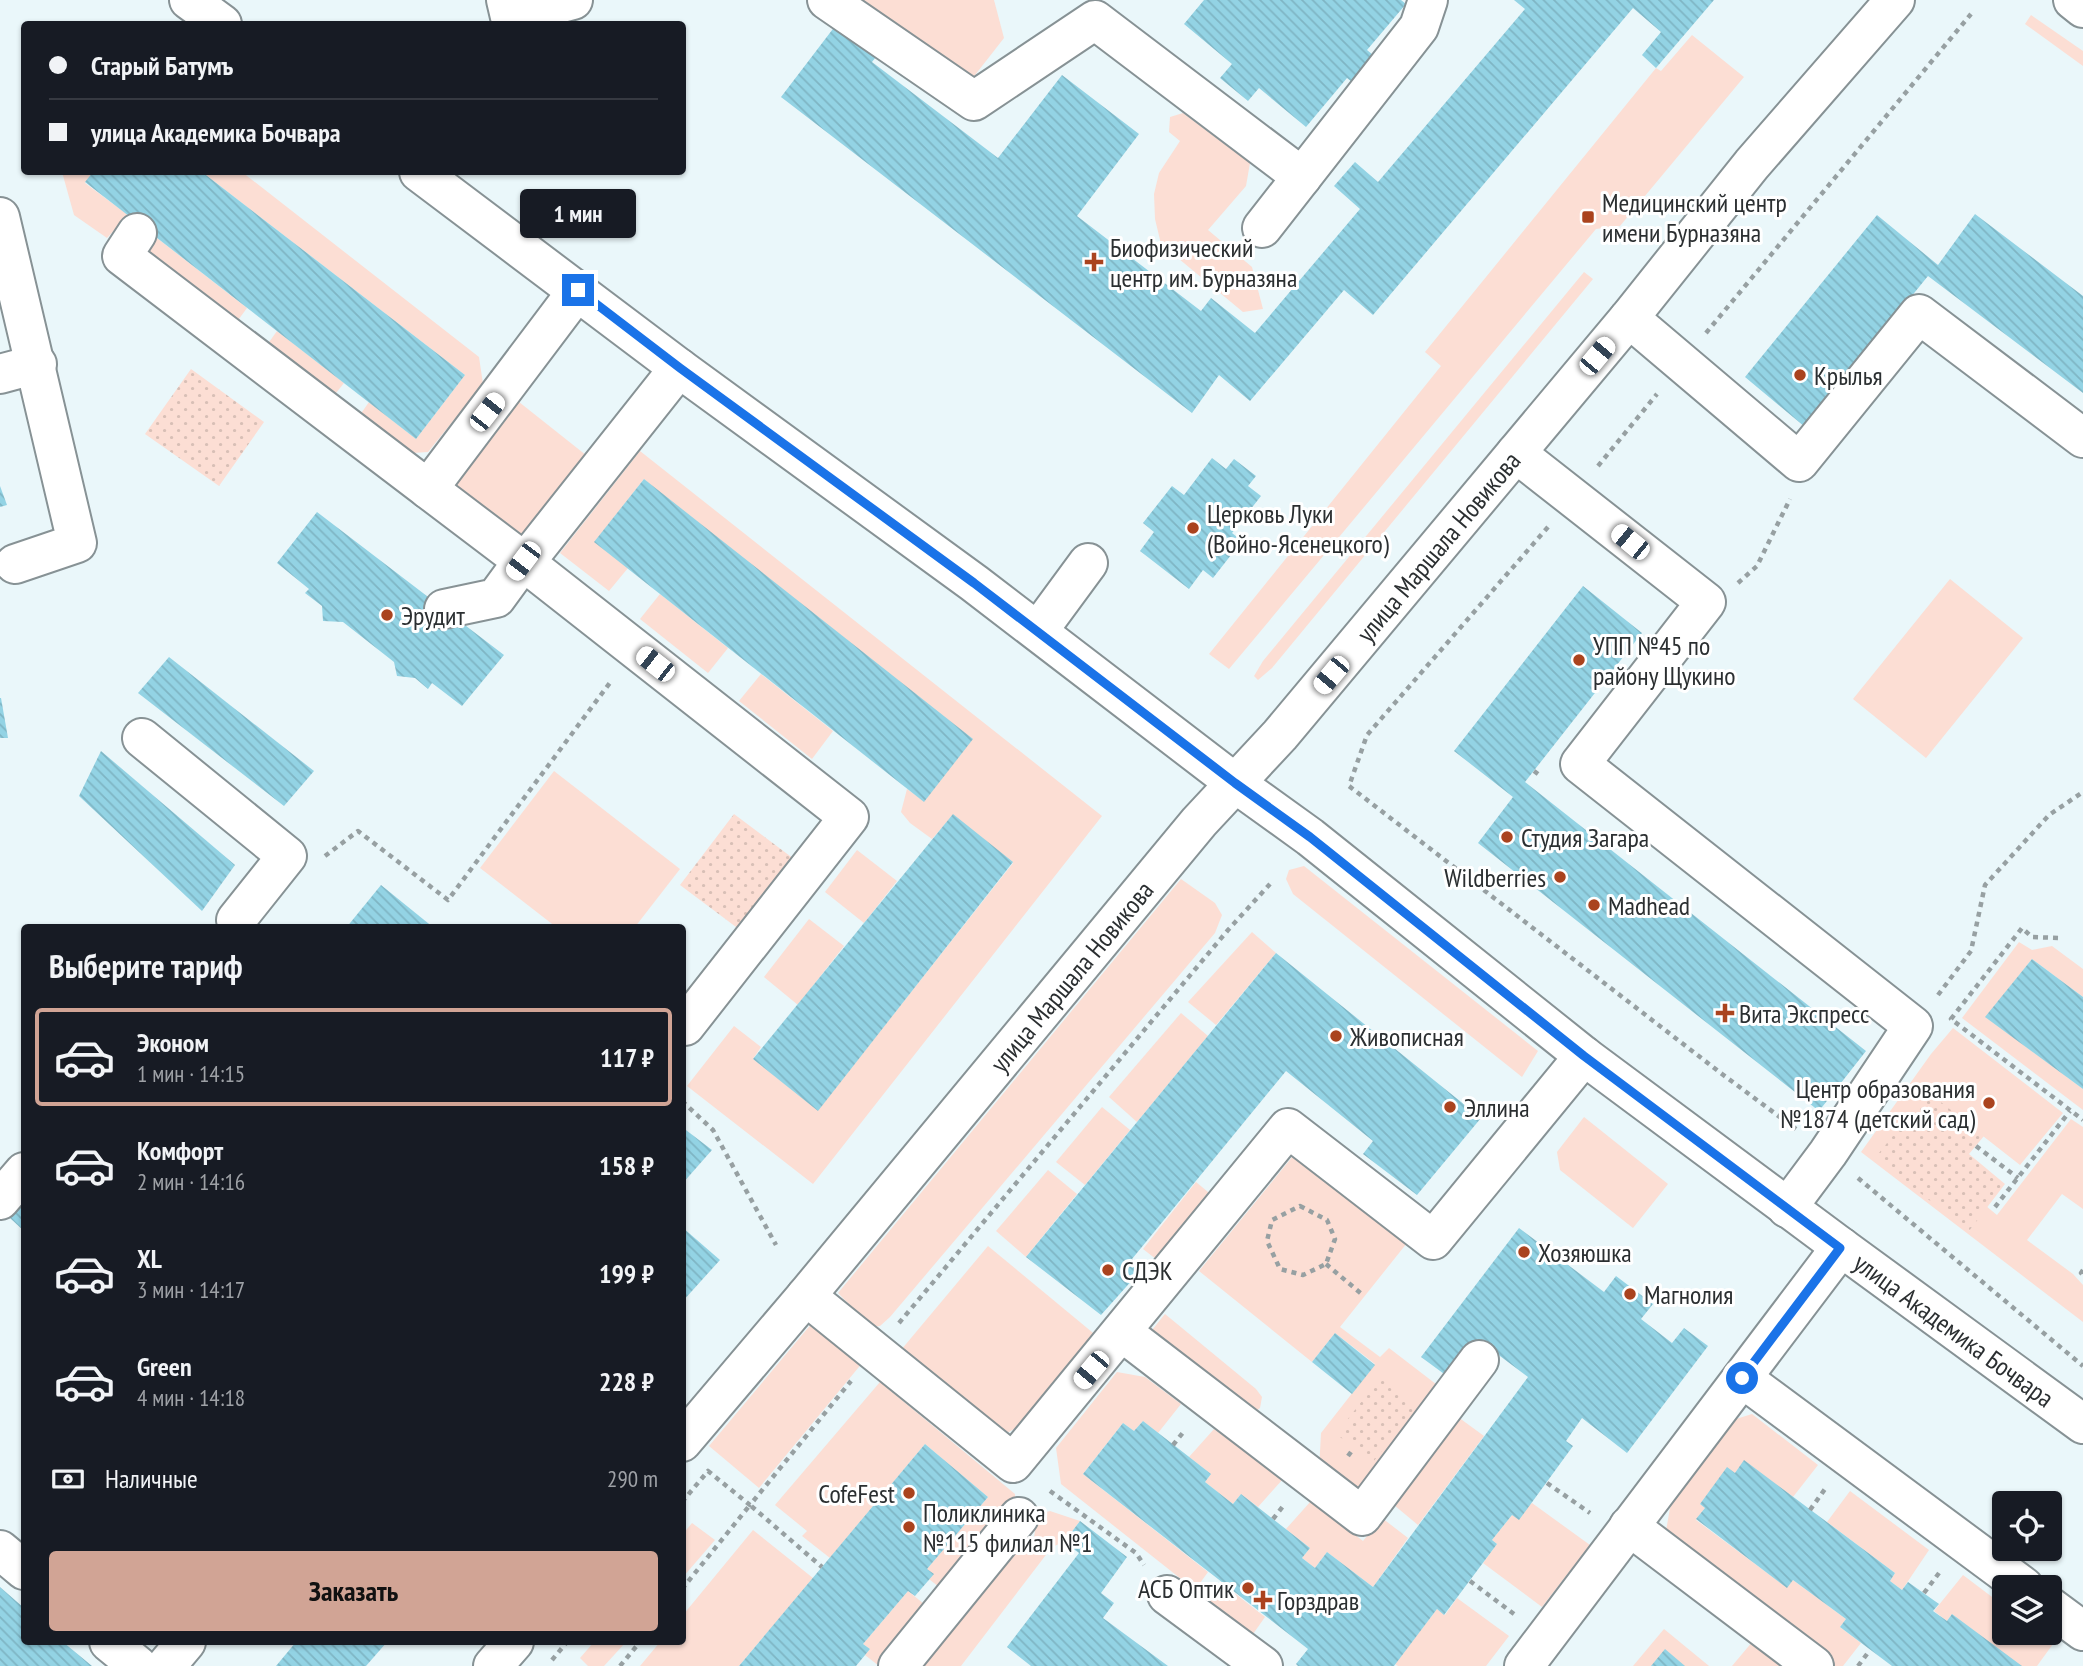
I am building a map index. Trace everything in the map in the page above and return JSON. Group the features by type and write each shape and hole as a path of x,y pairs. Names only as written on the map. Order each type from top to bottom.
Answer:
{"street":[{"path":"189,0 218,21"},
{"path":"506,0 510,18 573,0"},
{"path":"827,0 974,101 1095,20 1302,177"},
{"path":"1262,228 1419,27 1427,0"},
{"name":"улица Маршала Новикова","path":"686,1437 1190,833 1280,735 1629,318 1752,164 1895,0"},
{"path":"2073,0 2083,8"},
{"name":"улица Академика Бочвара","path":"423,175 1038,631 1235,783 1310,837 1584,1056 1840,1248 2083,1424"},
{"path":"0,217 37,364 77,543 15,564"},
{"path":"137,233 122,256 523,561 849,817 686,1025"},
{"path":"428,489 578,290"},
{"path":"1629,318 1799,462 1919,314 2083,438"},
{"path":"0,374 37,364"},
{"path":"444,609 496,598 680,368"},
{"path":"1516,453 1706,602 1580,764 1913,1026 1828,1153 1787,1208"},
{"path":"1038,631 1088,563"},
{"path":"142,738 287,856 237,924"},
{"path":"806,1296 1013,1463 1288,1128 1433,1240 1584,1056"},
{"path":"0,1200 21,1176"},
{"path":"1535,1651 1840,1248"},
{"path":"1122,1332 1362,1516 1479,1360"},
{"path":"1742,1378 2008,1575"},
{"path":"898,1666 1019,1517"},
{"path":"1626,1531 1814,1666"},
{"path":"0,1550 21,1568"},
{"path":"1167,1595 1263,1666"},
{"path":"2062,1616 2083,1631"},
{"path":"113,1645 138,1666"},
{"path":"166,1666 184,1645"}],"path":[{"path":"1971,14 1573,498 1367,735 1349,786 1721,1074 1828,1153 2083,1366"},
{"path":"1706,602 1725,594 1757,566 1800,478 1799,462"},
{"path":"317,863 358,831 447,900 635,649"},
{"path":"1913,1026 1971,951 1985,886 2049,815 2083,792"},
{"path":"686,1584 875,1351 1228,930 1270,884"},
{"path":"2058,938 2032,937 2022,928 1951,1018 2083,1120"},
{"path":"686,1105 713,1130 776,1245"},
{"path":"1995,1207 2070,1111"},
{"path":"1976,1146 2018,1178"},
{"path":"1300,1206 1327,1220 1335,1239 1326,1264 1303,1275 1280,1269 1267,1241 1272,1220 1300,1206"},
{"path":"1326,1264 1364,1296"},
{"path":"1013,1463 1136,1553 1167,1595"},
{"path":"686,1497 708,1471 822,1567"},
{"path":"1547,1483 1626,1531"},
{"path":"1470,1581 1535,1651"},
{"path":"547,1666 564,1645"},
{"path":"620,1666 638,1645"},
{"path":"1858,1666 1870,1650"}],"shaded area":[{"path":"853,0 994,0 1004,38 968,84"},
{"path":"2031,15 2083,51 2083,66 2025,24"},
{"path":"1692,35 1744,77 1620,226 1596,229 1229,669 1209,654 1441,366 1425,352 1656,68 1661,71"},
{"path":"1183,113 1250,163 1246,186 1208,230 1252,267 1263,309 1243,312 1161,244 1155,219 1154,194 1159,173 1180,141 1169,132 1170,117"},
{"path":"63,175 91,175 85,183 128,215 107,238 74,215"},
{"path":"206,175 246,175 479,357 483,384 428,452 397,454 355,422 369,402 416,439 465,375"},
{"path":"157,238 247,308 230,331 140,261"},
{"path":"1584,272 1593,279 1272,668 1258,680 1254,676 1263,661"},
{"path":"277,331 344,383 328,403 262,352"},
{"path":"191,369 264,422 219,486 145,434"},
{"path":"504,390 601,467 534,551 437,475"},
{"path":"640,451 1102,816 813,1184 687,1086 734,1026 761,1047 753,1059 818,1110 1013,863 953,815 932,839 910,823 901,812 907,789 924,801 644,479 595,542 628,568 609,591 560,553"},
{"path":"1950,579 2023,638 1926,758 1853,699"},
{"path":"660,594 728,648 708,673 640,619"},
{"path":"761,674 833,731 812,759 739,701"},
{"path":"554,771 680,869 637,924 552,924 480,868"},
{"path":"734,814 794,859 740,930 680,885"},
{"path":"857,850 897,881 864,923 825,892"},
{"path":"1304,866 1538,1051 1522,1077 1293,894 1286,879 1289,870"},
{"path":"1181,879 1215,903 1222,915 1215,933 890,1317 880,1326 871,1327 838,1293"},
{"path":"809,919 844,946 798,1005 764,977"},
{"path":"1252,932 1276,953 1216,1025 1188,1002"},
{"path":"2019,942 2032,950 2052,946 2083,969 2083,997 2032,959 1986,1017 2083,1089 2083,1110 1962,1018"},
{"path":"1181,1013 1208,1036 1137,1122 1109,1097"},
{"path":"1953,1028 2063,1113 2020,1165 1928,1093 1969,1231 1986,1206 1997,1215 2071,1119 2083,1127 2083,1209 2062,1194 2027,1240 2073,1274 2083,1285 2083,1322 1861,1152 1931,1054"},
{"path":"1928,1092 1984,1136 1969,1154 2005,1184 1969,1231 1875,1158"},
{"path":"1102,1107 1130,1130 1085,1185 1056,1162"},
{"path":"1584,1117 1668,1184 1633,1228 1560,1170 1557,1152"},
{"path":"1293,1156 1407,1243 1340,1327 1380,1357 1389,1348 1445,1391 1372,1489 1351,1495 1319,1470 1321,1433 1375,1364 1335,1333 1312,1362 1199,1271"},
{"path":"1048,1170 1077,1194 1026,1257 996,1231"},
{"path":"1196,1182 1214,1197 1161,1263 1143,1249"},
{"path":"988,1246 1098,1337 1024,1423 1009,1432 993,1430 896,1356"},
{"path":"1165,1314 1256,1389 1262,1397 1260,1408 1252,1414 1148,1335"},
{"path":"813,1322 868,1356 759,1488 709,1446"},
{"path":"1117,1372 1145,1377 1181,1404 1158,1433 1143,1421 1134,1431 1123,1423 1083,1474 1208,1572 1195,1590 1061,1484 1056,1448"},
{"path":"1380,1378 1417,1407 1373,1462 1336,1434"},
{"path":"880,1382 1015,1494 1015,1506 944,1591 929,1579 933,1574 927,1569 988,1497 925,1444 830,1558 802,1536 807,1531 775,1505"},
{"path":"1752,1414 1818,1465 1793,1497 1744,1461 1735,1473 1727,1468 1700,1504 1705,1508 1696,1520 1786,1587 1793,1580 1846,1619 1840,1627 1861,1643 1843,1666 1835,1666 1691,1560 1666,1531 1670,1508 1681,1487 1736,1419"},
{"path":"1458,1417 1484,1436 1418,1525 1394,1505"},
{"path":"1214,1429 1283,1479 1258,1507 1241,1494 1233,1504 1205,1482 1211,1474 1189,1457"},
{"path":"1850,1491 1929,1550 1902,1590 1890,1581 1895,1573 1827,1522"},
{"path":"1311,1501 1363,1541 1382,1518 1408,1538 1373,1587 1327,1552 1315,1568 1302,1558 1310,1548 1286,1529"},
{"path":"1532,1503 1590,1545 1542,1607 1483,1563 1497,1544 1492,1540 1512,1515"},
{"path":"1050,1511 1080,1521 1064,1542 1052,1547 961,1666 913,1666 1013,1537 1034,1537 1038,1514"},
{"path":"692,1523 715,1540 686,1574 686,1530"},
{"path":"753,1530 813,1578 739,1666 640,1666 658,1645 686,1645 686,1611"},
{"path":"1963,1575 1992,1597 1992,1645 1952,1614 1947,1621 1934,1611"},
{"path":"1223,1584 1265,1617 1246,1644 1201,1610"},
{"path":"908,1591 929,1608 882,1666 879,1666 865,1655 870,1649 863,1644"},
{"path":"1457,1598 1509,1636 1486,1666 1395,1664 1437,1609 1445,1615"},
{"path":"1664,1629 1709,1666 1633,1666"},
{"path":"1753,1641 1786,1666 1732,1666"},
{"path":"591,1645 623,1645 604,1666 588,1666 580,1658"},
{"path":"1993,1645 2052,1645 2037,1666 2020,1666"}],"building":[{"path":"1204,0 1401,0 1406,4 1367,50 1379,60 1357,86 1347,78 1306,127 1259,88 1248,101 1220,78 1232,64 1184,24"},
{"path":"1514,0 1714,0 1656,68 1642,55 1661,32 1633,8 1373,315 1344,290 1250,401 1219,375 1192,413 781,97 842,17 883,48 872,62 998,158 1062,75 1139,134 1077,216 1201,311 1211,298 1255,333 1360,209 1334,186 1355,162 1378,182 1525,9"},
{"path":"91,175 206,175 465,375 416,439 85,182"},
{"path":"1975,214 2083,296 2083,393 1928,276 1805,427 1745,377 1877,215 1938,265"},
{"name":"Церковь Луки (Войно-Ясенецкого)","path":"1212,458 1226,469 1234,459 1256,476 1248,486 1261,496 1232,533 1242,541 1213,578 1203,570 1189,589 1140,551 1154,532 1143,523 1172,486 1184,495"},
{"path":"644,479 973,739 924,802 594,542"},
{"path":"0,486 7,505 0,507"},
{"name":"Эрудит","path":"317,512 504,655 462,706 432,683 428,689 415,678 397,676 394,662 343,622 323,621 322,606 305,593 309,589 277,563"},
{"path":"1583,586 1642,633 1525,782 1866,1051 1819,1111 1478,843 1513,797 1454,751"},
{"path":"169,657 314,771 284,806 138,693"},
{"path":"1,698 8,738 0,738"},
{"path":"101,751 235,865 202,911 79,796"},
{"path":"953,814 1013,862 818,1111 753,1059"},
{"path":"381,885 429,924 349,924"},
{"path":"1276,953 1481,1118 1417,1195 1363,1154 1373,1141 1286,1071 1132,1259 1143,1268 1101,1315 1026,1257"},
{"path":"2032,959 2083,997 2083,1089 1985,1017"},
{"path":"686,1130 712,1150 686,1179"},
{"path":"21,1205 21,1228 10,1218"},
{"path":"1519,1228 1604,1292 1616,1276 1653,1304 1641,1319 1672,1343 1684,1328 1708,1346 1627,1453 1582,1418 1566,1441 1573,1446 1519,1520 1512,1515 1492,1540 1497,1544 1444,1615 1437,1609 1394,1666 1298,1666 1296,1664 1308,1649 1083,1474 1123,1423 1134,1431 1143,1421 1211,1474 1205,1482 1233,1504 1241,1494 1310,1548 1302,1558 1315,1568 1327,1552 1373,1587 1528,1377 1480,1341 1451,1379 1421,1357"},
{"path":"686,1230 720,1260 686,1298"},
{"path":"1335,1333 1375,1365 1352,1394 1312,1362"},
{"name":"Поликлиника №115 филиал №1","path":"925,1444 988,1497 927,1569 934,1574 915,1596 908,1591 863,1644 870,1649 856,1666 739,1666"},
{"path":"1744,1460 1895,1573 1890,1581 1902,1590 1908,1582 1939,1604 1933,1611 1947,1621 1952,1614 2022,1666 1892,1666 1840,1627 1846,1619 1793,1580 1787,1588 1696,1519 1705,1508 1700,1504 1727,1467 1735,1473"},
{"path":"1080,1521 1127,1557 1101,1593 1114,1603 1103,1618 1168,1666 1031,1666 1007,1647 1079,1553 1064,1542"},
{"path":"0,1587 21,1605 21,1645 67,1645 92,1666 0,1666"},
{"path":"294,1645 384,1645 366,1666 276,1666"},
{"path":"1665,1649 1685,1666 1651,1666"}],"place":[{"name":"Медицинский центр имени Бурназяна","path":"1588,217"},
{"name":"Биофизический центр им. Бурназяна","path":"1094,262"},
{"name":"Крылья","path":"1800,375"},
{"name":"Церковь Луки (Войно-Ясенецкого)","path":"1193,528"},
{"name":"Эрудит","path":"387,615"},
{"name":"УПП №45 по району Щукино","path":"1579,660"},
{"name":"Студия Загара","path":"1507,837"},
{"name":"Wildberries","path":"1560,877"},
{"name":"Madhead","path":"1594,905"},
{"name":"Вита Экспресс","path":"1725,1013"},
{"name":"Живописная","path":"1336,1036"},
{"name":"Центр образования №1874 (детский сад)","path":"1989,1103"},
{"name":"Эллина","path":"1450,1107"},
{"name":"Хозяюшка","path":"1524,1252"},
{"name":"СДЭК","path":"1108,1270"},
{"name":"Магнолия","path":"1630,1294"},
{"name":"CofeFest","path":"909,1493"},
{"name":"Поликлиника №115 филиал №1","path":"909,1527"},
{"name":"АСБ Оптик","path":"1248,1588"},
{"name":"Горздрав","path":"1263,1600"}],"route":[{"path":"578,290 974,583 1235,783 1310,837 1584,1056 1840,1248 1742,1378"}]}
